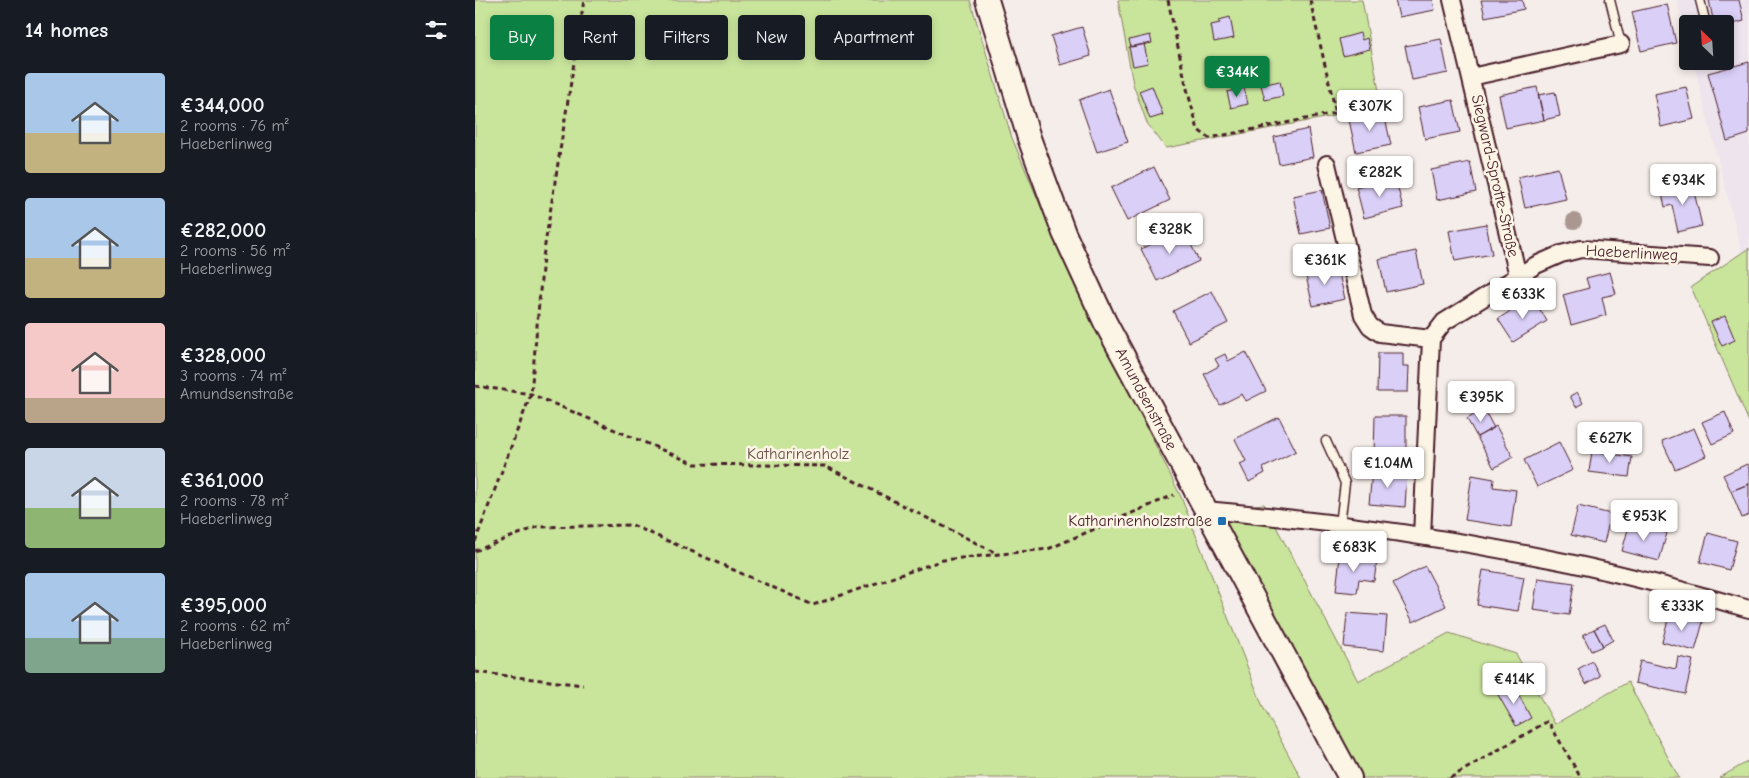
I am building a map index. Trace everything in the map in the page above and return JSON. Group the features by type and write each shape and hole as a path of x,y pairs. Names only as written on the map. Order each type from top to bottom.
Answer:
{"street":[{"name":"Amundsenstraße","path":"987,0 1029,138 1064,233 1105,322 1350,778"},
{"name":"Siegward-Sprotte-Straße","path":"1452,0 1518,276"},
{"name":"Siegward-Sprotte-Straße","path":"1471,77 1621,44"},
{"path":"1327,164 1363,315 1369,326 1380,333 1431,339 1422,536"},
{"name":"Haeberlinweg","path":"1431,339 1445,322 1536,265 1561,254 1581,250 1710,258"},
{"path":"1205,510 1422,536 1551,559 1665,585 1749,609"}],"lane":[{"path":"1611,0 1621,44"},
{"path":"1701,0 1704,15"},
{"path":"1326,441 1345,484 1339,525"}],"path":[{"path":"475,542 531,394 543,257 584,0"},
{"path":"1168,0 1197,130 1209,138 1336,113 1310,0"},
{"path":"475,386 531,394 695,464 825,466 998,554"},
{"path":"475,551 537,527 632,525 813,605 943,560 1048,548 1193,488"},
{"path":"475,672 583,685"},
{"path":"1450,778 1547,721 1581,778"}],"shaded area":[{"path":"1677,0 1749,0 1749,248 1742,253 1695,70 1734,70 1734,15 1681,15"}],"green space":[{"name":"Katharinenholz","path":"475,0 970,0 1012,138 1057,245 1181,497 1263,707 1301,778 475,778"},
{"path":"1118,0 1362,0 1382,107 1166,148 1147,123 1133,84"},
{"path":"1749,248 1749,422 1691,287"},
{"path":"1264,504 1358,681 1449,633 1516,654 1555,724 1628,682 1679,778 1350,778 1205,510"},
{"path":"1749,761 1749,778 1719,778"}],"building":[{"path":"1395,0 1433,0 1435,10 1399,17"},
{"path":"1481,0 1522,0 1524,9 1485,17"},
{"path":"1709,0 1739,0 1744,21 1734,24 1734,15 1712,15"},
{"path":"1667,4 1676,43 1641,51 1632,12"},
{"path":"1230,17 1234,38 1214,42 1211,25 1220,23 1219,20"},
{"path":"1082,27 1091,56 1060,65 1051,36"},
{"path":"1360,33 1362,40 1367,38 1370,49 1343,56 1339,39"},
{"path":"1150,35 1152,43 1131,47 1129,40"},
{"path":"1441,39 1448,73 1412,80 1405,46"},
{"path":"1144,44 1148,63 1133,66 1129,47"},
{"path":"1749,62 1749,134 1727,141 1708,73 1719,70 1734,70 1734,66"},
{"path":"1280,81 1283,96 1265,100 1261,85"},
{"path":"1152,86 1163,115 1150,119 1139,91"},
{"path":"1537,87 1544,120 1506,128 1499,95"},
{"path":"1686,87 1694,119 1661,127 1654,94"},
{"path":"1244,88 1248,104 1231,108 1227,92"},
{"path":"1109,89 1128,142 1097,152 1079,100"},
{"path":"1555,92 1560,116 1544,120 1538,95"},
{"path":"1453,100 1460,132 1425,139 1418,107"},
{"path":"1384,113 1391,145 1356,152 1349,120"},
{"path":"1308,129 1313,157 1279,164 1274,137"},
{"path":"1470,162 1476,192 1437,200 1431,170"},
{"path":"1154,167 1170,200 1127,221 1111,188"},
{"path":"1558,168 1566,199 1525,208 1518,177"},
{"path":"1395,177 1403,208 1364,218 1356,187"},
{"path":"1692,183 1702,226 1678,232 1672,205 1665,207 1661,189"},
{"path":"1322,190 1330,228 1301,234 1293,196"},
{"path":"1486,224 1492,254 1455,261 1449,231"},
{"path":"1183,228 1199,261 1157,281 1141,249"},
{"path":"1416,251 1423,284 1386,292 1379,259"},
{"path":"1337,265 1345,299 1313,306 1305,272"},
{"path":"1610,272 1616,294 1602,297 1606,315 1571,325 1563,295 1589,288 1586,278"},
{"path":"1212,291 1228,323 1189,342 1173,311"},
{"path":"1532,297 1547,321 1513,342 1498,319"},
{"path":"1725,316 1735,340 1722,346 1711,322"},
{"path":"1246,352 1266,391 1246,401 1242,394 1220,405 1204,374 1219,366 1215,359 1225,354 1228,361"},
{"path":"1378,353 1403,353 1403,366 1409,366 1408,392 1377,392"},
{"path":"1577,392 1583,403 1576,407 1570,396"},
{"path":"1484,409 1494,428 1477,437 1467,419"},
{"path":"1725,412 1734,434 1712,444 1702,422"},
{"path":"1375,416 1406,416 1406,453 1374,452"},
{"path":"1279,417 1296,451 1263,468 1265,473 1249,482 1240,464 1246,461 1235,439"},
{"path":"1496,426 1513,457 1494,468 1477,437"},
{"path":"1694,428 1706,456 1675,469 1662,441"},
{"path":"1559,442 1573,470 1537,487 1524,460"},
{"path":"1592,451 1632,457 1629,477 1589,472"},
{"path":"1747,464 1749,484 1731,491 1723,475"},
{"path":"1372,471 1407,474 1405,507 1369,504"},
{"path":"1472,475 1494,479 1493,487 1516,490 1511,527 1465,520"},
{"path":"1749,484 1749,515 1742,518 1731,491"},
{"path":"1578,506 1611,514 1604,543 1571,535"},
{"path":"1630,522 1667,533 1659,561 1622,551"},
{"path":"1708,533 1737,541 1729,570 1700,562"},
{"path":"1340,556 1377,560 1374,581 1359,579 1357,593 1336,591"},
{"path":"1425,566 1446,606 1413,622 1393,583"},
{"path":"1483,570 1524,577 1518,611 1477,605"},
{"path":"1538,578 1574,583 1569,615 1533,610"},
{"path":"1670,612 1703,622 1695,651 1662,642"},
{"path":"1347,613 1387,616 1384,651 1344,647"},
{"path":"1605,624 1613,640 1603,646 1594,629"},
{"path":"1594,629 1603,646 1591,651 1583,635"},
{"path":"1678,657 1693,660 1685,694 1635,683 1640,661 1676,669"},
{"path":"1592,661 1600,676 1586,684 1578,669"},
{"path":"1513,684 1531,718 1516,726 1497,693"}],"place":[{"name":"Katharinenholzstraße","path":"1222,521"}]}
